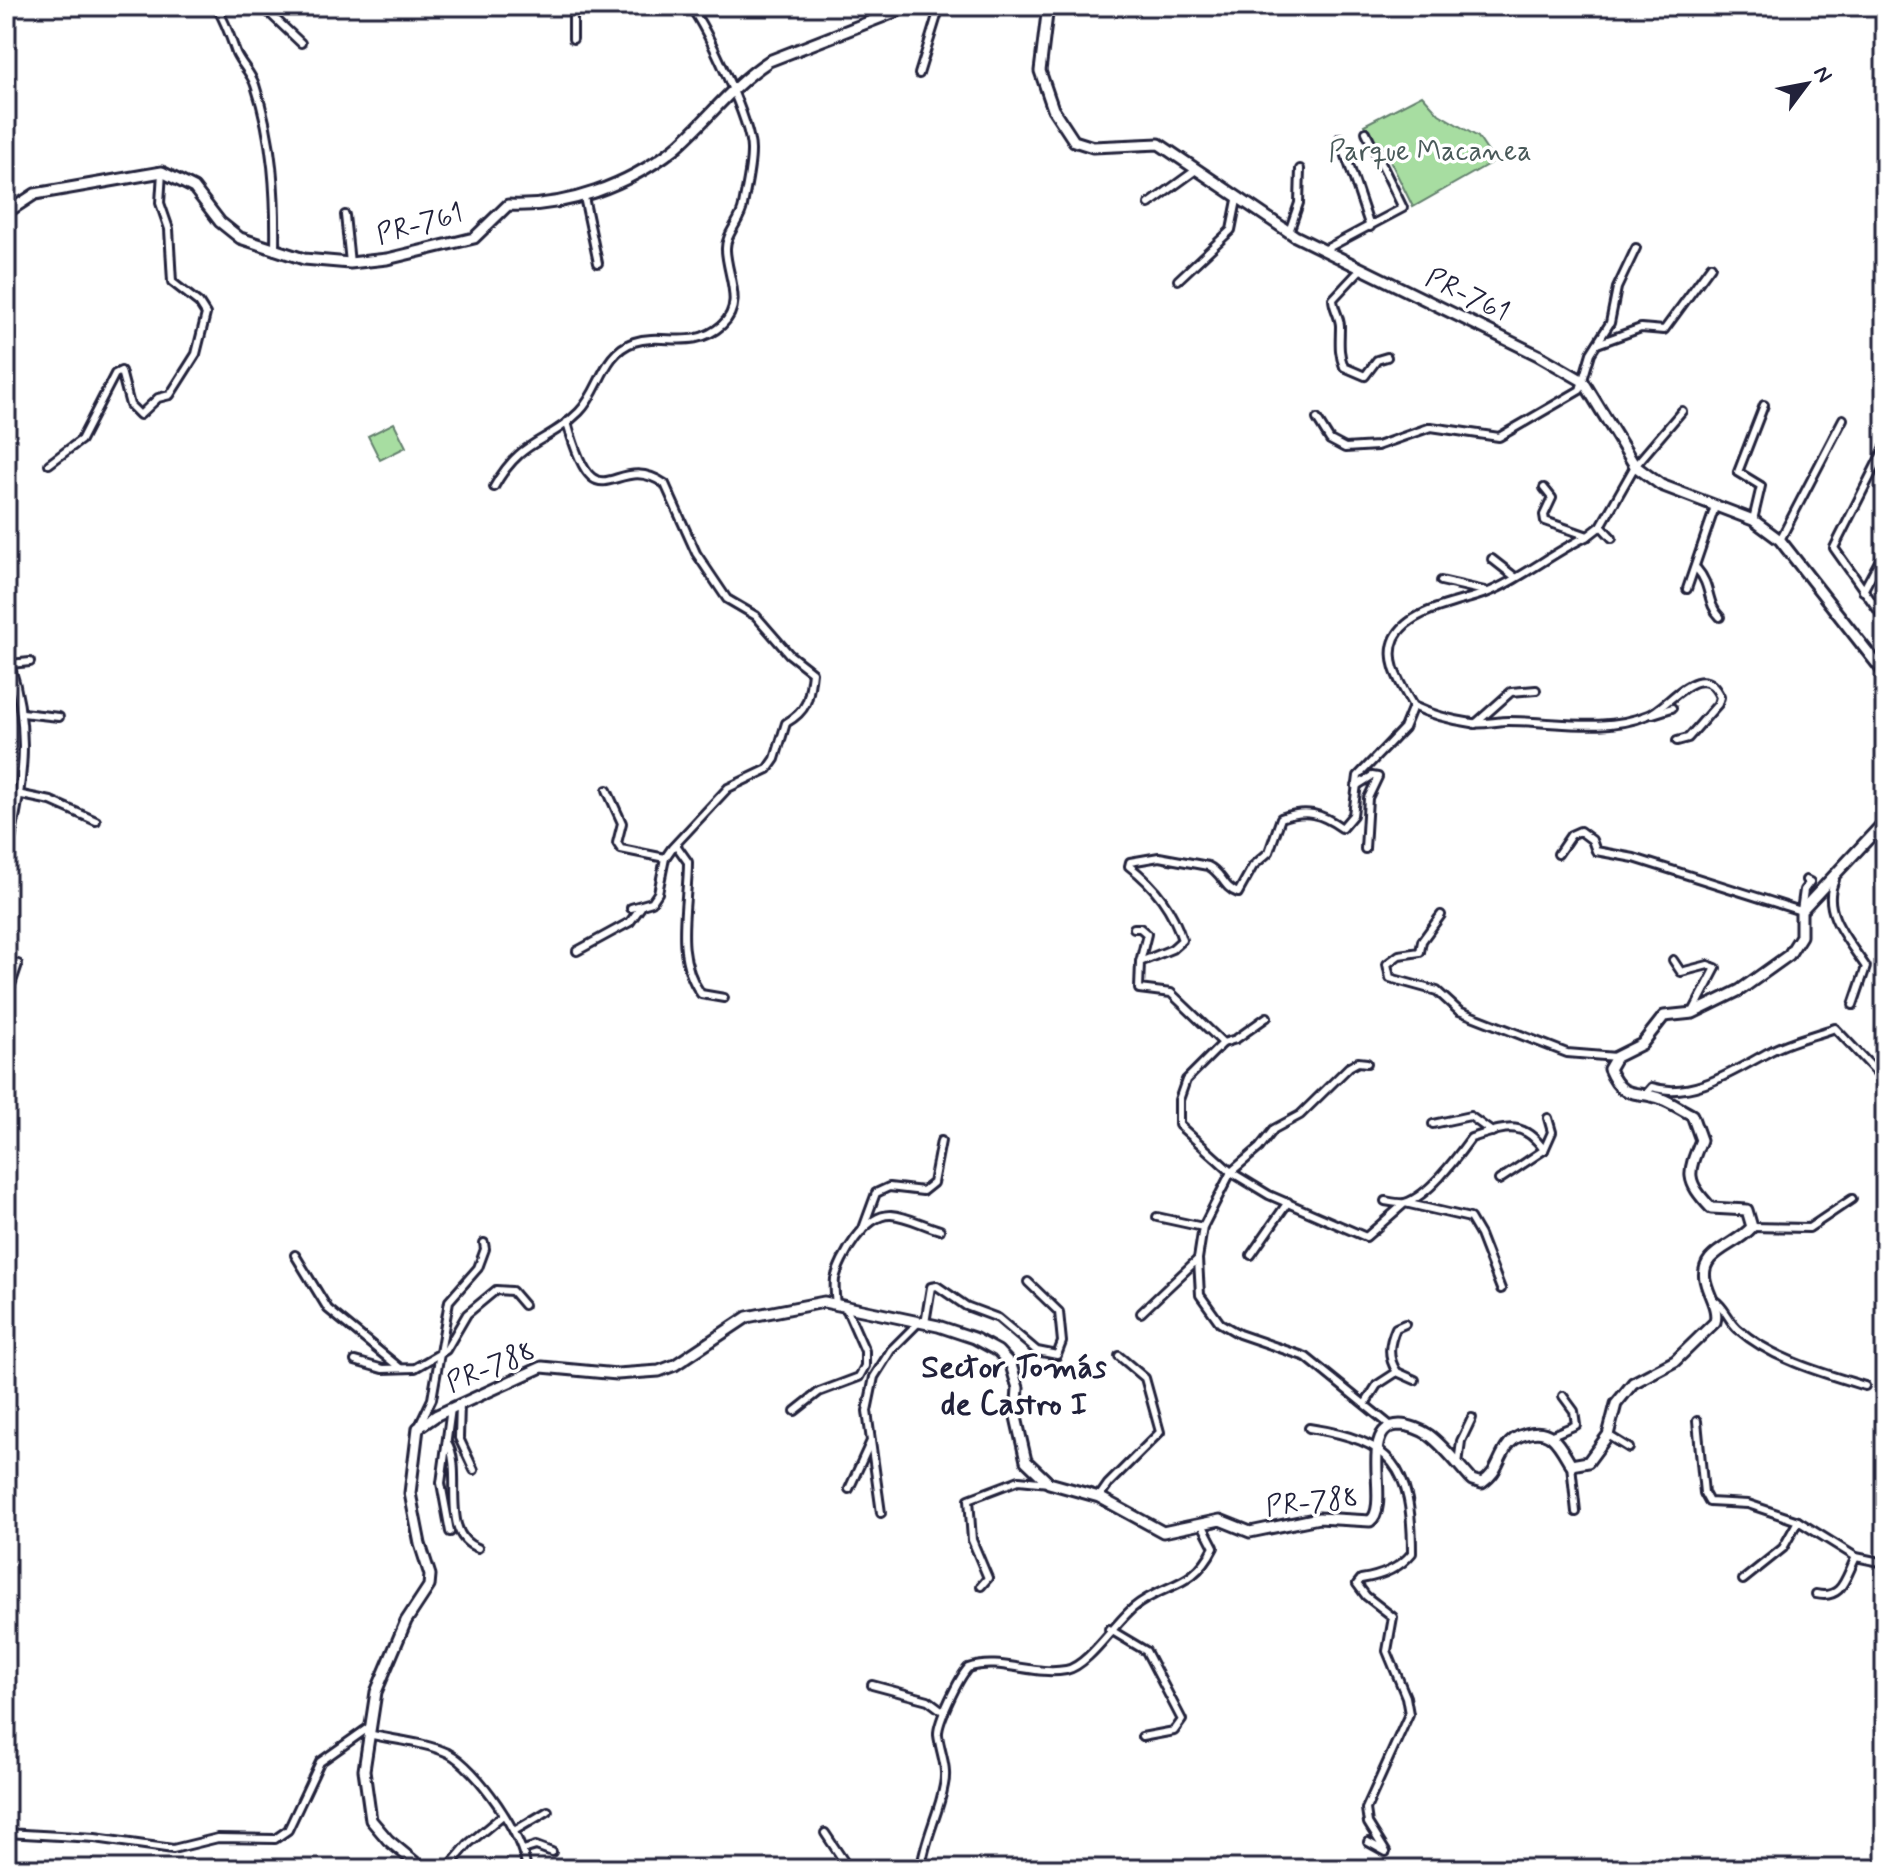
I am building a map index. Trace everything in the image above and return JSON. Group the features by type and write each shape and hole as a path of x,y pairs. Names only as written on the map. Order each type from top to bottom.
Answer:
{"street":[{"path":"220,6 217,8 229,28 237,55 254,81 268,133 276,188 275,251"},
{"path":"257,6 263,7 301,43"},
{"path":"573,39 573,12 585,6"},
{"path":"494,487 521,450 567,422 592,394 607,363 619,349 637,340 698,338 720,327 731,315 735,297 725,249 743,211 752,148 732,91 690,6"},
{"name":"PR-761","path":"162,172 194,188 220,222 240,238 304,259 350,263 387,259 474,238 508,205 542,207 584,197 673,149 732,91 769,61 910,6"},
{"path":"919,74 940,6"},
{"name":"PR-761","path":"1048,6 1040,71 1053,109 1074,141 1093,147 1159,144 1237,200 1289,232 1538,355 1583,381 1635,466 1661,485 1753,520 1780,540 1885,674"},
{"path":"1324,250 1403,208 1366,132"},
{"path":"1340,138 1370,227"},
{"path":"1289,232 1299,203 1300,169"},
{"path":"1149,204 1196,170"},
{"path":"6,213 35,194 162,172 160,203 169,229 172,282 199,303 206,314 196,354 170,395 158,398 140,415 130,405 121,371 115,374 81,440 49,464"},
{"path":"584,197 598,263"},
{"path":"1178,280 1231,230 1237,200"},
{"path":"345,215 350,263"},
{"path":"1317,419 1330,440 1345,448 1377,446 1431,427 1499,437 1580,390 1597,344 1610,323 1617,288 1636,248"},
{"path":"1597,344 1641,328 1664,330 1711,266"},
{"path":"1361,269 1333,299 1340,324 1337,338 1340,357 1344,367 1365,376 1377,360 1387,357"},
{"path":"1753,520 1761,486 1738,472 1764,405"},
{"path":"1672,708 1650,715 1590,724 1506,721 1475,724 1434,716 1413,706 1394,670 1391,649 1396,635 1435,609 1488,592 1601,526 1635,466 1682,411"},
{"path":"1780,540 1843,419"},
{"path":"567,422 578,462 588,476 604,482 637,474 665,484 696,553 727,599 756,616 789,654 812,672 808,703 802,714 786,723 775,759 768,769 728,788 665,858 658,893 652,902 631,908"},
{"path":"1885,447 1834,548 1885,620"},
{"path":"1544,488 1552,498 1544,515 1545,521 1588,536"},
{"path":"1687,589 1697,569 1715,507"},
{"path":"1601,526 1612,538"},
{"path":"1863,591 1885,550"},
{"path":"1492,559 1515,577"},
{"path":"1697,569 1709,583 1712,609 1720,617"},
{"path":"1441,581 1488,592"},
{"path":"6,866 22,795 22,713 10,664 30,662"},
{"path":"1650,715 1691,683 1705,681 1716,687 1720,697 1718,704 1688,738 1677,741"},
{"path":"1475,724 1511,692 1536,690"},
{"path":"1140,962 1172,949 1182,940 1165,903 1147,879 1129,866 1130,862 1159,857 1208,866 1215,869 1230,890 1238,893 1253,866 1269,852 1281,818 1297,812 1311,812 1342,828 1353,815 1358,776 1404,728 1413,706"},
{"path":"22,713 59,717"},
{"path":"1356,786 1372,776 1378,777 1368,798 1365,849"},
{"path":"607,790 622,823 617,843 621,849 665,858"},
{"path":"22,795 51,801 96,821"},
{"path":"1801,911 1885,821"},
{"path":"1558,854 1571,835 1580,831 1592,840 1596,851 1634,858 1801,911"},
{"path":"676,845 688,862 682,947 691,979 701,994 724,998"},
{"path":"1846,860 1828,898 1836,919 1866,967 1853,1005"},
{"path":"1441,915 1422,941 1420,952 1399,955 1387,964 1390,978 1437,991 1459,1011 1567,1053 1616,1057 1642,1044 1664,1016 1693,1013 1740,990 1789,955 1801,936 1804,890 1810,882 1806,880"},
{"path":"577,951 630,922 641,907"},
{"path":"1134,928 1140,928 1147,934 1140,962 1139,989 1171,993 1223,1043"},
{"path":"1673,960 1681,972 1708,965 1716,968 1693,1013"},
{"path":"6,961 18,964 6,1000"},
{"path":"1267,1017 1236,1039 1223,1043 1186,1080 1179,1100 1179,1119 1188,1136 1231,1172 1288,1202 1366,1237 1449,1168 1471,1138 1524,1129 1544,1150"},
{"path":"1645,1095 1652,1087 1679,1092 1703,1082 1728,1077 1771,1050 1835,1028 1885,1081"},
{"path":"1616,1057 1609,1069 1615,1084 1626,1093 1661,1099 1692,1115 1701,1140 1689,1168 1692,1187 1711,1208 1747,1210 1752,1227"},
{"path":"1367,1063 1358,1062 1349,1067 1300,1115 1274,1129 1259,1148 1231,1172 1203,1227 1198,1259 1200,1295 1220,1323 1239,1334 1306,1357 1391,1426 1406,1425 1429,1434 1472,1480 1482,1483 1494,1475 1507,1446 1517,1436 1538,1430 1552,1435 1571,1465 1576,1512"},
{"path":"1433,1124 1470,1116 1492,1132"},
{"path":"1499,1180 1544,1150 1552,1132 1548,1118"},
{"path":"836,1305 834,1284 839,1268 861,1232 876,1193 889,1187 923,1191 933,1183 941,1141"},
{"path":"1752,1227 1809,1228 1852,1199"},
{"path":"1385,1201 1470,1218 1501,1289"},
{"path":"1251,1255 1288,1202"},
{"path":"861,1232 878,1217 891,1215 940,1230"},
{"path":"1157,1217 1203,1227"},
{"path":"1571,1465 1595,1457 1608,1435 1616,1404 1633,1383 1675,1361 1715,1322 1717,1315 1704,1278 1709,1260 1741,1240 1752,1227"},
{"path":"423,1869 388,1840 371,1820 364,1770 368,1731 387,1662 406,1621 429,1586 430,1575 410,1493 418,1428 432,1399 437,1354 449,1301 478,1268 484,1243"},
{"path":"295,1255 328,1309 402,1369"},
{"path":"1141,1313 1198,1259"},
{"path":"881,1513 867,1411 874,1377 891,1350 922,1323 927,1293 931,1287 937,1286 966,1306 998,1318 1037,1351 1057,1355 1062,1342 1059,1312 1028,1282"},
{"path":"355,1361 402,1369 415,1368 446,1350 467,1314 496,1290 512,1291 524,1305"},
{"path":"1710,1299 1721,1305 1735,1327 1759,1344 1817,1372 1865,1386"},
{"name":"PR-788","path":"418,1428 455,1406 542,1367 617,1374 668,1369 747,1317 824,1302 922,1323 974,1338 998,1351 1011,1365 1018,1388 1016,1417 1026,1461 1049,1483 1099,1497 1163,1532 1220,1520 1250,1532 1319,1518 1370,1521 1377,1512 1378,1448 1382,1434 1391,1426"},
{"path":"795,1411 819,1392 859,1377 865,1366 865,1351 846,1308"},
{"path":"1405,1324 1396,1328 1390,1340 1390,1361 1397,1372 1415,1380"},
{"path":"1099,1497 1160,1432 1145,1378 1119,1356"},
{"path":"1365,1404 1377,1385 1397,1372"},
{"path":"1552,1435 1576,1425 1574,1411 1563,1396"},
{"path":"450,1532 441,1483 455,1406"},
{"path":"455,1406 459,1438 474,1470"},
{"path":"1458,1464 1461,1441 1472,1418"},
{"path":"1697,1421 1704,1493 1709,1502 1748,1504 1798,1521 1856,1557 1885,1563"},
{"path":"1309,1428 1351,1435 1378,1448 1401,1476 1412,1553 1404,1563 1378,1577 1361,1579 1357,1584 1366,1596 1393,1617 1387,1651 1406,1697 1409,1714 1366,1809 1368,1823 1386,1852 1368,1842"},
{"path":"1608,1435 1629,1448"},
{"path":"849,1489 871,1441"},
{"path":"447,1442 452,1457 459,1527 466,1540 478,1548"},
{"path":"981,1586 988,1578 972,1540 969,1499 1019,1480 1049,1483"},
{"path":"1743,1580 1783,1548 1798,1521"},
{"path":"921,1869 923,1852 937,1818 945,1781 938,1732 944,1712 968,1668 979,1664 1049,1672 1071,1669 1089,1656 1109,1629 1136,1605 1188,1580 1204,1567 1214,1547 1202,1524"},
{"path":"1816,1594 1829,1597 1837,1594 1856,1557"},
{"path":"1109,1629 1146,1651 1182,1720 1174,1731 1142,1737"},
{"path":"872,1685 928,1700 944,1712"},
{"path":"6,1833 95,1838 173,1849 218,1838 275,1839 288,1830 320,1762 368,1731 446,1752 476,1778 514,1831 523,1850 526,1869"},
{"path":"514,1831 548,1811"},
{"path":"447,1869 468,1844 503,1815"},
{"path":"825,1833 849,1869"},
{"path":"523,1850 536,1846 552,1852"}],"green space":[{"name":"Parque Macanea","path":"1422,95 1439,114 1478,137 1494,161 1413,207 1382,144 1375,147 1364,125"},
{"path":"394,423 406,447 380,460 368,436"}],"district":[{"name":"Sector Tomás de Castro I","path":"1014,1386"}]}
